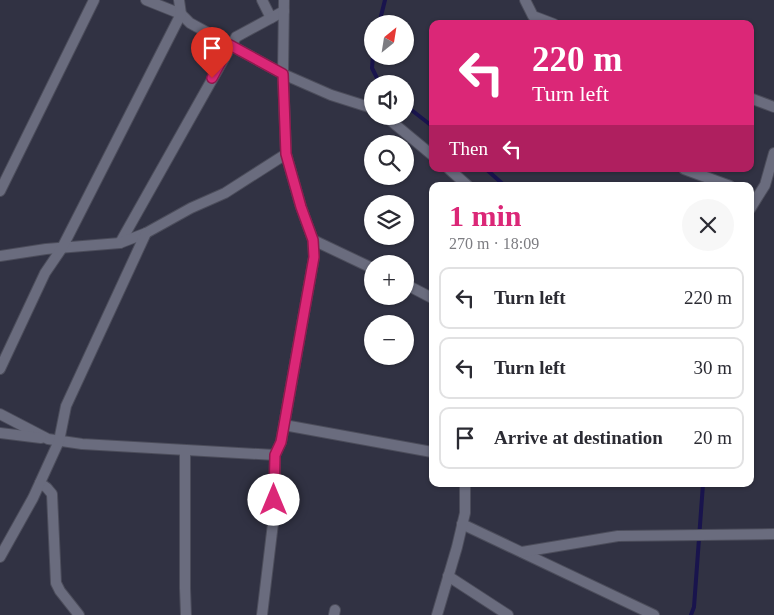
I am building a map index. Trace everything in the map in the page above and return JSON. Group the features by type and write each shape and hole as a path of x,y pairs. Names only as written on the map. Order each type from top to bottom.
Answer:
{"street":[{"path":"0,191 94,0"},
{"path":"146,0 181,14 190,23 283,74 331,95 364,105"},
{"path":"0,368 44,273 62,248 181,14 179,0"},
{"path":"262,0 270,18"},
{"path":"262,615 274,515 275,455 281,442 314,257 313,240 301,207 286,154 283,74 284,0"},
{"path":"525,0 531,20"},
{"path":"120,243 230,45 236,37 284,11"},
{"path":"754,100 774,107"},
{"path":"396,125 429,153"},
{"path":"754,195 769,185 774,152"},
{"path":"0,256 120,243 146,233 191,208 225,194 286,154"},
{"path":"452,172 464,182"},
{"path":"692,172 719,182"},
{"path":"0,557 33,498 66,406 146,233"},
{"path":"313,240 364,264"},
{"path":"414,289 429,296"},
{"path":"0,414 53,440"},
{"path":"284,425 429,451"},
{"path":"0,433 82,444 275,455"},
{"path":"185,450 186,615"},
{"path":"40,482 52,494 56,583 79,615"},
{"path":"437,615 465,513 465,487"},
{"path":"462,524 654,615"},
{"path":"522,552 618,536 774,534"},
{"path":"448,576 508,615"}],"waterway":[{"path":"381,15 385,0"},
{"path":"372,65 376,75"},
{"path":"414,112 429,124"},
{"path":"489,172 501,182"},
{"path":"691,615 694,607 703,487"}],"route":[{"path":"212,78 230,45 283,74 286,154 301,207 313,240 314,257 308,294 281,442 275,455 274,500"}]}
